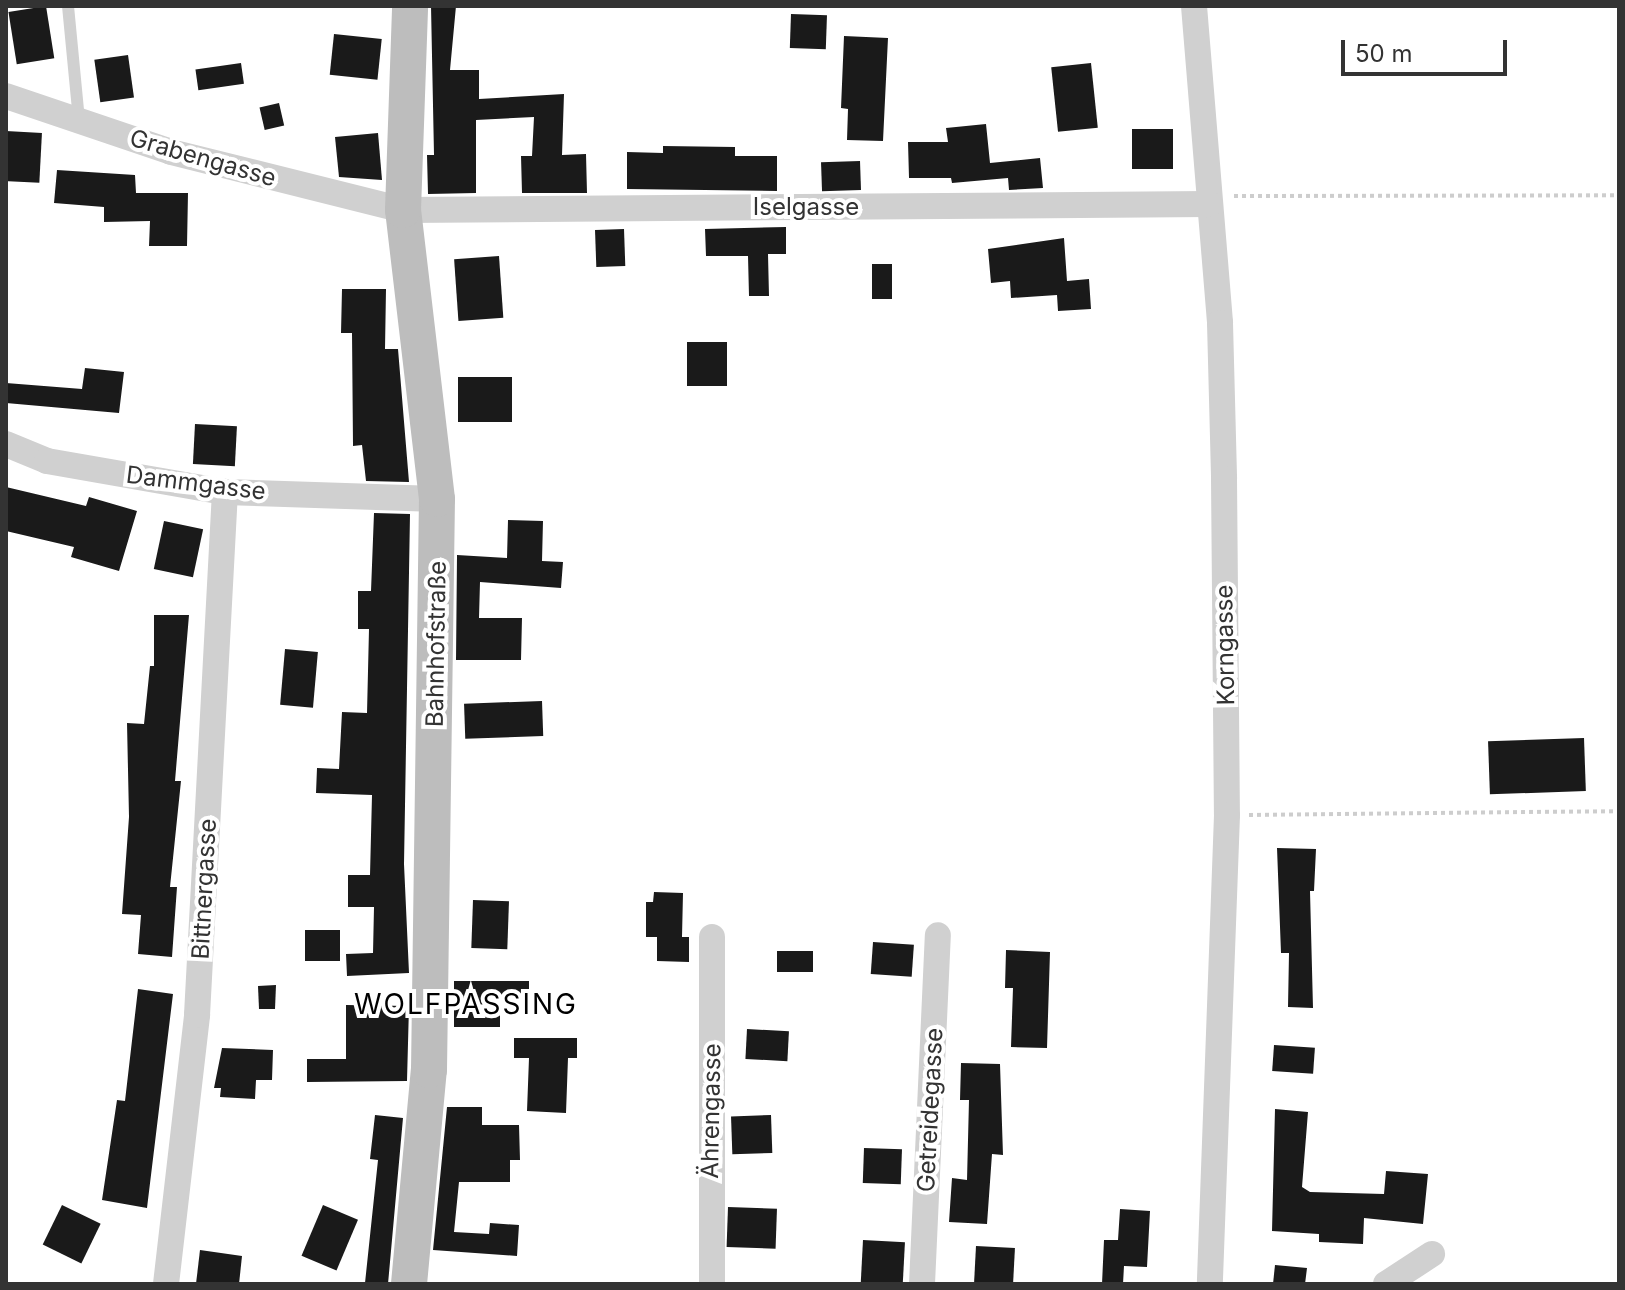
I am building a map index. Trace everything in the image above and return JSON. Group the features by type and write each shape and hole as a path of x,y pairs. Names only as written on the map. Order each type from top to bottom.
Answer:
{"street":[{"name":"Bahnhofstraße","path":"409,1284 429,1070 437,499 403,210 402,122 410,6"},
{"name":"Korngasse","path":"1194,6 1220,323 1227,815 1210,1284"},
{"name":"Grabengasse","path":"6,96 171,152 403,210"},
{"name":"Iselgasse","path":"403,210 1208,200"},
{"name":"Dammgasse","path":"6,444 47,461 225,492 437,499"},
{"name":"Bittnergasse","path":"166,1284 197,1015 225,492"},
{"name":"Getreidegasse","path":"922,1284 938,935"},
{"name":"Ährengasse","path":"712,937 712,1284"},
{"path":"1386,1284 1432,1254"}],"lane":[{"path":"68,6 79,121"}],"path":[{"path":"1208,200 1619,195"},
{"path":"1227,815 1619,811"}],"building":[{"path":"46,6 54,58 17,64 8,12"},
{"path":"431,6 456,6 450,70 479,70 479,99 564,94 562,155 586,154 587,193 522,193 521,156 532,156 534,117 476,120 476,193 428,194 427,155 434,155"},
{"path":"791,14 827,15 826,49 790,48"},
{"path":"334,34 382,39 377,80 330,75"},
{"path":"844,36 888,38 883,141 847,140 848,109 841,108"},
{"path":"128,55 134,98 100,102 94,60"},
{"path":"241,63 244,84 198,90 195,69"},
{"path":"1091,63 1098,128 1058,132 1051,67"},
{"path":"279,103 284,125 265,130 260,107"},
{"path":"986,124 990,163 1040,158 1043,188 1009,190 1008,178 952,183 951,178 909,178 908,142 948,142 946,128"},
{"path":"1132,129 1173,129 1173,169 1132,169"},
{"path":"6,131 42,133 39,183 6,181"},
{"path":"378,133 382,180 339,177 335,137"},
{"path":"663,146 735,147 735,156 777,156 777,191 627,189 627,152 663,153"},
{"path":"860,161 861,190 822,191 821,162"},
{"path":"57,170 135,175 136,193 188,193 187,246 149,246 150,221 104,222 104,207 54,203"},
{"path":"786,227 786,254 768,254 769,296 749,296 748,256 706,256 705,229"},
{"path":"624,229 625,266 596,267 595,230"},
{"path":"1064,238 1067,281 1089,279 1091,309 1058,311 1057,295 1011,298 1010,281 991,283 988,249"},
{"path":"499,256 503,318 458,321 454,259"},
{"path":"872,264 892,264 892,299 872,299"},
{"path":"342,289 386,289 385,349 398,349 409,482 366,481 362,445 353,446 352,333 341,333"},
{"path":"687,342 727,342 727,386 687,386"},
{"path":"85,368 124,372 119,413 6,403 6,383 82,389"},
{"path":"458,377 512,377 512,422 458,422"},
{"path":"195,424 237,426 235,466 193,464"},
{"path":"6,487 86,506 89,497 137,511 119,571 71,557 74,547 6,531"},
{"path":"374,513 410,514 404,864 409,973 347,976 346,954 373,953 374,907 348,907 348,875 370,875 372,795 316,793 317,768 339,769 342,712 367,713 369,629 358,629 358,591 371,591"},
{"path":"508,520 543,521 542,561 563,562 561,588 480,582 479,618 522,618 521,660 456,660 457,555 507,558"},
{"path":"164,521 203,529 193,577 154,569"},
{"path":"154,615 189,615 175,781 181,781 170,887 177,887 172,957 138,954 141,915 122,914 129,817 127,723 144,724 150,666 154,666"},
{"path":"285,649 318,652 313,708 280,705"},
{"path":"542,701 543,736 465,739 464,704"},
{"path":"1584,738 1586,791 1490,794 1488,741"},
{"path":"1277,848 1316,849 1314,891 1310,891 1313,1008 1288,1007 1289,953 1281,953"},
{"path":"654,892 683,893 682,937 689,937 689,962 657,961 657,937 646,937 646,902 653,902"},
{"path":"473,900 509,901 507,949 471,948"},
{"path":"305,930 340,930 340,961 305,961"},
{"path":"873,942 914,945 912,977 871,974"},
{"path":"1006,950 1050,952 1047,1048 1011,1047 1013,988 1005,988"},
{"path":"777,951 813,951 813,972 777,972"},
{"path":"454,981 529,981 529,1001 500,1000 500,1027 454,1027"},
{"path":"276,985 275,1009 259,1009 258,986"},
{"path":"138,989 173,994 147,1208 102,1200 117,1100 125,1101"},
{"path":"346,1005 409,1006 407,1081 307,1082 307,1059 346,1059"},
{"path":"747,1029 789,1031 787,1061 745,1059"},
{"path":"514,1038 577,1038 577,1058 568,1058 566,1113 527,1111 529,1058 514,1058"},
{"path":"1274,1045 1315,1048 1313,1074 1272,1071"},
{"path":"222,1048 273,1050 272,1080 256,1080 255,1099 220,1097 221,1088 214,1088"},
{"path":"961,1063 1000,1064 1003,1155 992,1154 987,1224 949,1222 952,1178 967,1180 969,1100 960,1100"},
{"path":"447,1107 482,1107 482,1125 519,1125 520,1160 510,1160 510,1182 459,1182 454,1232 489,1234 490,1223 519,1225 517,1256 433,1250"},
{"path":"1275,1109 1308,1112 1302,1187 1310,1192 1384,1194 1386,1171 1428,1174 1423,1224 1364,1218 1363,1244 1319,1242 1319,1234 1272,1231"},
{"path":"375,1115 403,1118 388,1284 365,1283 378,1160 370,1159"},
{"path":"771,1115 772,1153 732,1154 731,1116"},
{"path":"864,1148 902,1149 901,1184 863,1183"},
{"path":"62,1205 101,1224 81,1263 43,1245"},
{"path":"323,1205 358,1220 336,1270 302,1256"},
{"path":"728,1207 777,1209 776,1249 727,1247"},
{"path":"1120,1209 1150,1211 1147,1267 1124,1266 1123,1284 1102,1284 1104,1240 1118,1240"},
{"path":"863,1240 905,1242 903,1284 861,1284"},
{"path":"976,1246 1015,1248 1013,1284 974,1284"},
{"path":"200,1250 242,1256 239,1284 196,1284"},
{"path":"1275,1265 1307,1268 1305,1284 1273,1284"}],"district":[{"name":"WOLFPASSING","path":"466,1004"}]}
